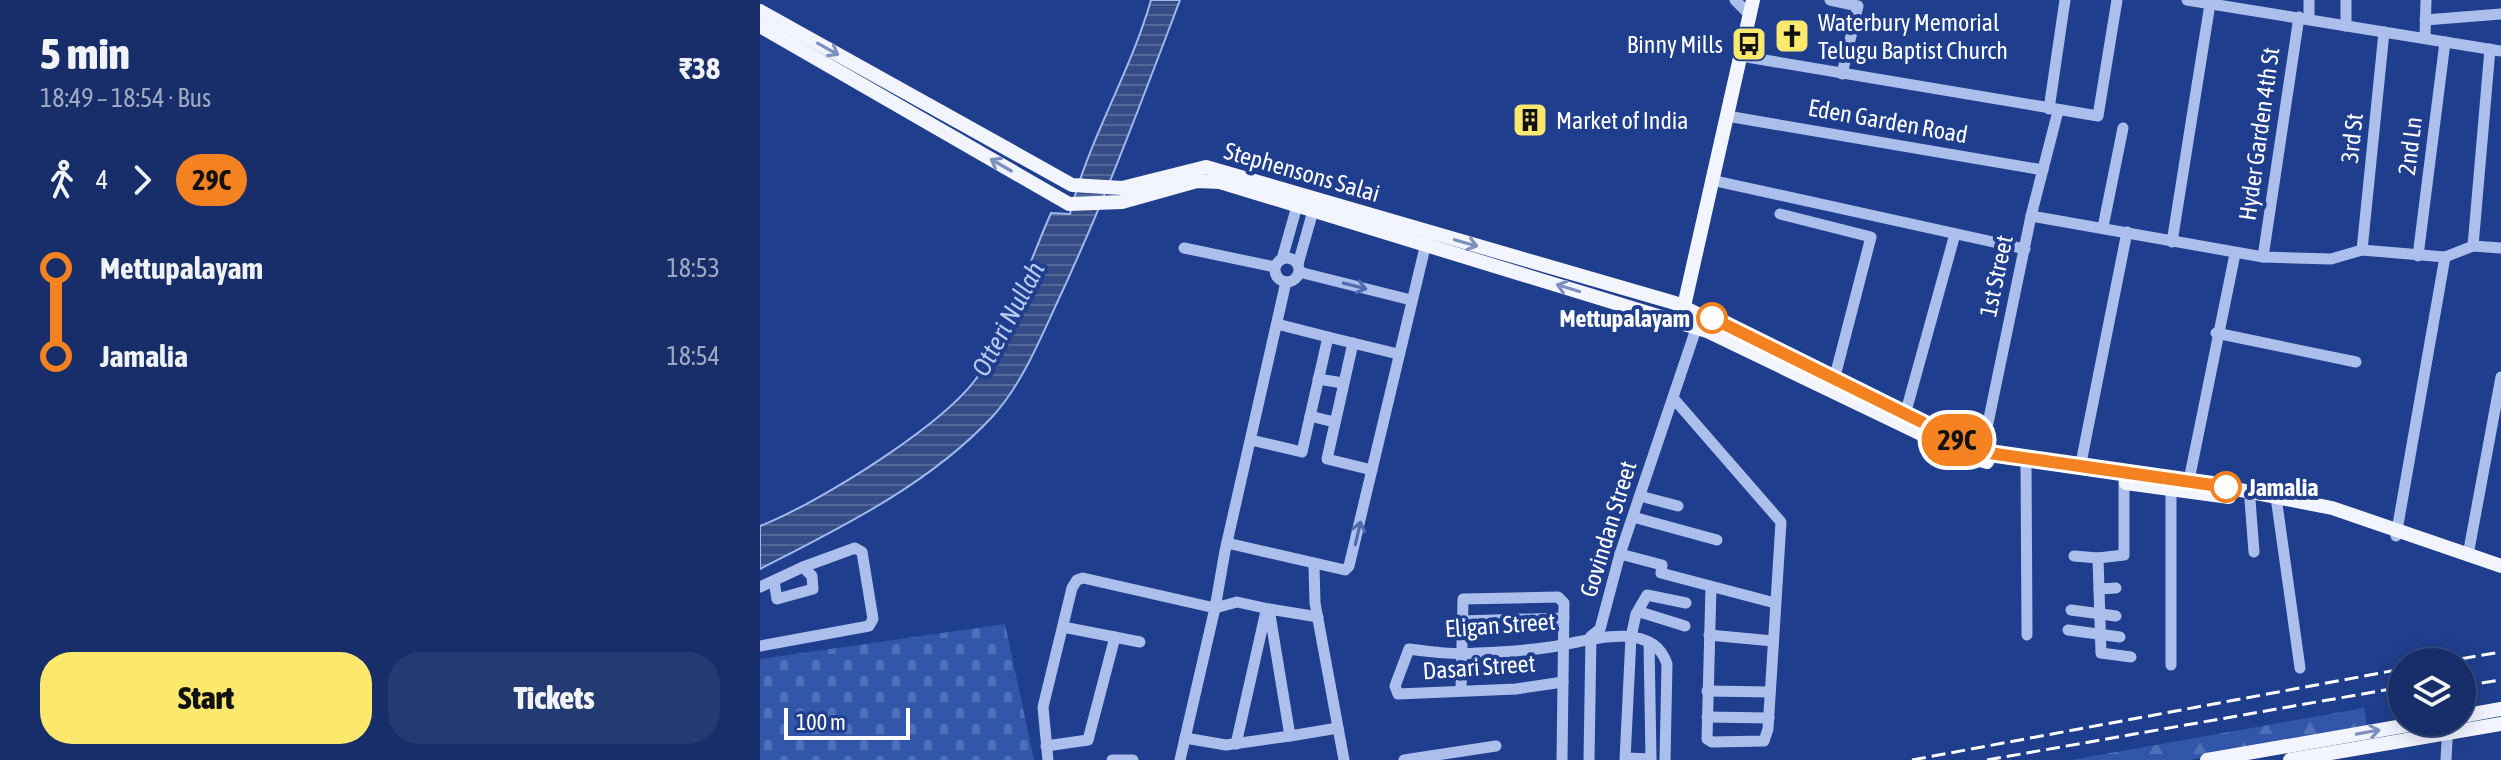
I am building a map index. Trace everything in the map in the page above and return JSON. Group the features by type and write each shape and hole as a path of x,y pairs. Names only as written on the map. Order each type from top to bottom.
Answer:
{"main road":[{"path":"1677,312 1693,277 1692,267 1711,180 1752,7"},
{"name":"Stephensons Salai","path":"760,11 1072,185 1122,195 1206,167 1428,239 1677,312 1904,420"},
{"name":"Stephensons Salai","path":"760,26 1069,204 1197,181 1220,182 1313,211 1428,239"},
{"path":"1904,420 1982,452 2026,463 2171,490 2188,486 2250,500 2278,501"},
{"path":"1904,420 1967,456 2080,468 2332,508 2422,546 2434,544 2501,566"},
{"path":"2476,713 2501,709"},
{"path":"2476,726 2501,724"},
{"path":"2207,760 2388,729"},
{"path":"2290,760 2348,755 2418,736"}],"street":[{"path":"1735,0 1752,7"},
{"path":"1830,0 1858,6 1842,74"},
{"name":"1st Street","path":"1982,452 2043,170 2065,0"},
{"path":"1741,56 2098,116 2117,0"},
{"path":"2187,0 2495,50 2473,246"},
{"name":"Hyder Garden 4th St","path":"2263,257 2309,0"},
{"path":"2346,0 2346,26"},
{"path":"2425,38 2426,0"},
{"path":"2172,242 2210,4"},
{"path":"2425,20 2501,14"},
{"name":"3rd St","path":"2362,250 2384,32"},
{"name":"2nd Ln","path":"2418,256 2445,42"},
{"name":"Eden Garden Road","path":"1727,116 2043,170"},
{"path":"2103,227 2123,128"},
{"path":"1711,180 2025,249"},
{"path":"1297,206 1279,263 1277,278 1286,282 1295,280 1313,211"},
{"path":"1780,214 1871,237 1841,388"},
{"path":"2031,216 2263,257 2331,259 2362,250 2445,257 2473,246 2501,248"},
{"path":"2080,468 2127,232"},
{"path":"1904,420 1955,234"},
{"path":"1227,543 1314,566 1341,571 1349,566 1428,239"},
{"path":"1184,248 1279,263 1288,258 1298,268 1411,300"},
{"path":"2188,486 2216,333 2235,254"},
{"path":"2397,533 2445,257"},
{"path":"1180,760 1286,282"},
{"name":"Govindan Street","path":"1589,760 1591,636 1600,629 1620,554 1699,321"},
{"path":"1277,324 1398,354"},
{"path":"2216,333 2356,362"},
{"path":"1251,440 1302,452 1328,337"},
{"path":"1353,343 1327,459 1372,470"},
{"path":"2468,555 2497,420 2501,377"},
{"path":"1318,379 1343,383"},
{"path":"1674,399 1781,522 1769,718 1764,741 1712,742 1707,739 1711,587"},
{"path":"1310,416 1334,422"},
{"path":"2026,463 2027,635"},
{"path":"2074,556 2098,558 2124,555 2124,482"},
{"path":"2171,490 2171,665"},
{"path":"1640,496 1678,506"},
{"path":"2250,500 2254,552"},
{"path":"2278,501 2300,668"},
{"path":"1633,517 1717,540"},
{"path":"760,587 855,548 862,552 873,619 869,626 829,636 760,646"},
{"path":"1620,554 1662,565 1661,573 1775,603"},
{"path":"2098,558 2101,653 2131,657"},
{"path":"1314,566 1318,617 1344,760"},
{"path":"774,581 777,599 809,592 813,589 812,576 803,567"},
{"path":"1048,760 1043,707 1072,588 1080,578 1215,608 1237,602 1318,617"},
{"path":"2099,589 2116,588"},
{"path":"1649,642 1651,759 1626,759 1631,637 1640,612 1647,595 1686,603"},
{"path":"1461,690 1463,599 1558,597 1564,603 1562,760"},
{"path":"1268,609 1290,736"},
{"path":"1236,744 1268,609"},
{"path":"2071,610 2116,616"},
{"path":"1640,612 1685,626"},
{"path":"1461,621 1564,618"},
{"path":"1063,627 1140,642"},
{"path":"2068,630 2120,637"},
{"path":"1709,635 1773,641"},
{"name":"Eligan Street","path":"1398,694 1395,686 1409,649 1460,654 1563,645 1591,636 1631,637 1649,642"},
{"path":"1046,746 1088,740 1115,637"},
{"path":"1649,642 1663,652 1667,664 1665,760"},
{"name":"Dasari Street","path":"1398,694 1516,689 1563,682"},
{"path":"1707,691 1770,692"},
{"path":"1707,717 1769,718"},
{"path":"1185,738 1236,744 1338,728"},
{"path":"2446,760 2448,736"},
{"path":"1404,760 1496,746"},
{"path":"1112,760 1128,760"}],"green space":[{"path":"1005,624 1034,760 760,760 760,659"},
{"path":"2364,708 2367,727 2188,760 2071,760"}],"water":[{"name":"Otteri Nullah","path":"1151,0 1180,0 1090,230 1036,348 1012,391 993,416 942,463 884,502 760,569 760,526 815,500 914,436 943,413 982,370 1010,313 1051,213 1070,214 1087,160 1132,54"}],"railway":[{"path":"2476,656 2501,652"},
{"path":"1912,760 2388,672"},
{"path":"2476,684 2501,680"},
{"path":"1987,760 2388,689"}],"bus line":[{"name":"29C","path":"1712,318 1982,452 2226,487"}],"place":[{"name":"Waterbury Memorial Telugu Baptist Church","path":"1792,36"},
{"name":"Binny Mills","path":"1749,44"},
{"name":"Market of India","path":"1530,120"},
{"name":"Mettupalayam","path":"1712,318"},
{"name":"Jamalia","path":"2226,487"}]}
